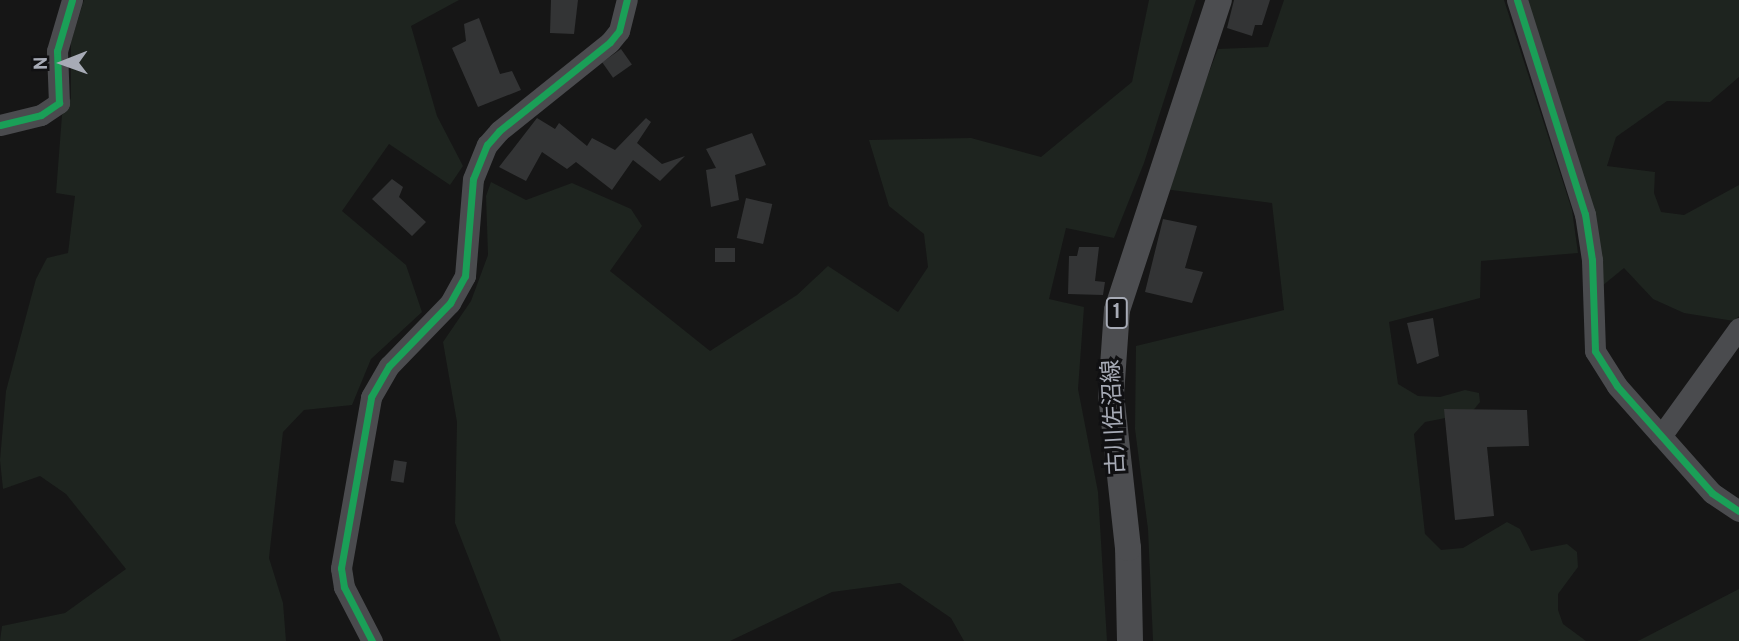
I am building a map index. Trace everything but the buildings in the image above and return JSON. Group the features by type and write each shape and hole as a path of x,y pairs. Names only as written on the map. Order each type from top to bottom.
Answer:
{"main road":[{"name":"古川佐沼線","path":"1130,641 1128,548 1111,395 1117,310 1219,0"}],"street":[{"path":"0,125 41,115 59,103 57,51 72,0"},
{"path":"372,641 344,587 341,568 371,397 389,366 450,303 465,276 473,179 487,145 499,131 610,42 619,31 627,0"},
{"path":"1517,0 1585,214 1592,260 1595,351 1617,386 1712,493 1739,511"},
{"path":"1661,436 1739,328"}],"shaded area":[{"path":"84,0 459,0 411,26 437,116 463,166 450,185 389,144 342,211 406,265 422,312 371,359 352,405 304,410 283,432 269,558 283,603 286,641 0,641 2,626 65,613 126,569 66,494 40,476 3,489 0,460 6,391 36,279 47,258 68,253 75,196 56,193 62,115 71,98 71,42"},
{"path":"1149,0 1196,0 1144,163 1114,238 1066,228 1049,299 1084,307 1078,389 1098,492 1107,641 964,641 951,618 900,583 832,592 730,641 501,641 455,523 457,422 443,342 471,301 488,255 486,196 491,182 526,200 572,183 631,209 642,226 610,271 710,351 797,295 828,266 898,312 928,267 924,234 889,206 869,140 971,138 1041,157 1132,82"},
{"path":"1284,0 1504,0 1572,210 1578,253 1481,261 1480,298 1389,322 1398,384 1418,396 1440,397 1465,390 1479,393 1480,402 1471,413 1425,422 1414,434 1425,534 1441,550 1463,548 1507,522 1520,529 1531,551 1567,544 1577,552 1578,567 1558,594 1558,610 1563,624 1586,641 1153,641 1148,529 1135,429 1136,346 1284,310 1272,203 1164,189 1218,49 1268,47"},
{"path":"1526,0 1739,0 1739,77 1710,102 1667,101 1616,137 1607,166 1655,172 1654,193 1661,212 1684,215 1739,185 1739,316 1734,321 1684,313 1653,299 1624,268 1602,286"},
{"path":"1739,589 1739,641 1637,641 1640,640"}],"cycle path":[{"path":"0,125 41,115 59,103 57,51 72,0"},
{"path":"372,641 344,587 341,568 371,397 389,366 450,303 465,276 473,179 487,145 499,131 610,42 619,31 627,0"},
{"path":"1517,0 1585,214 1592,260 1595,351 1617,386 1712,493 1739,511"}]}
